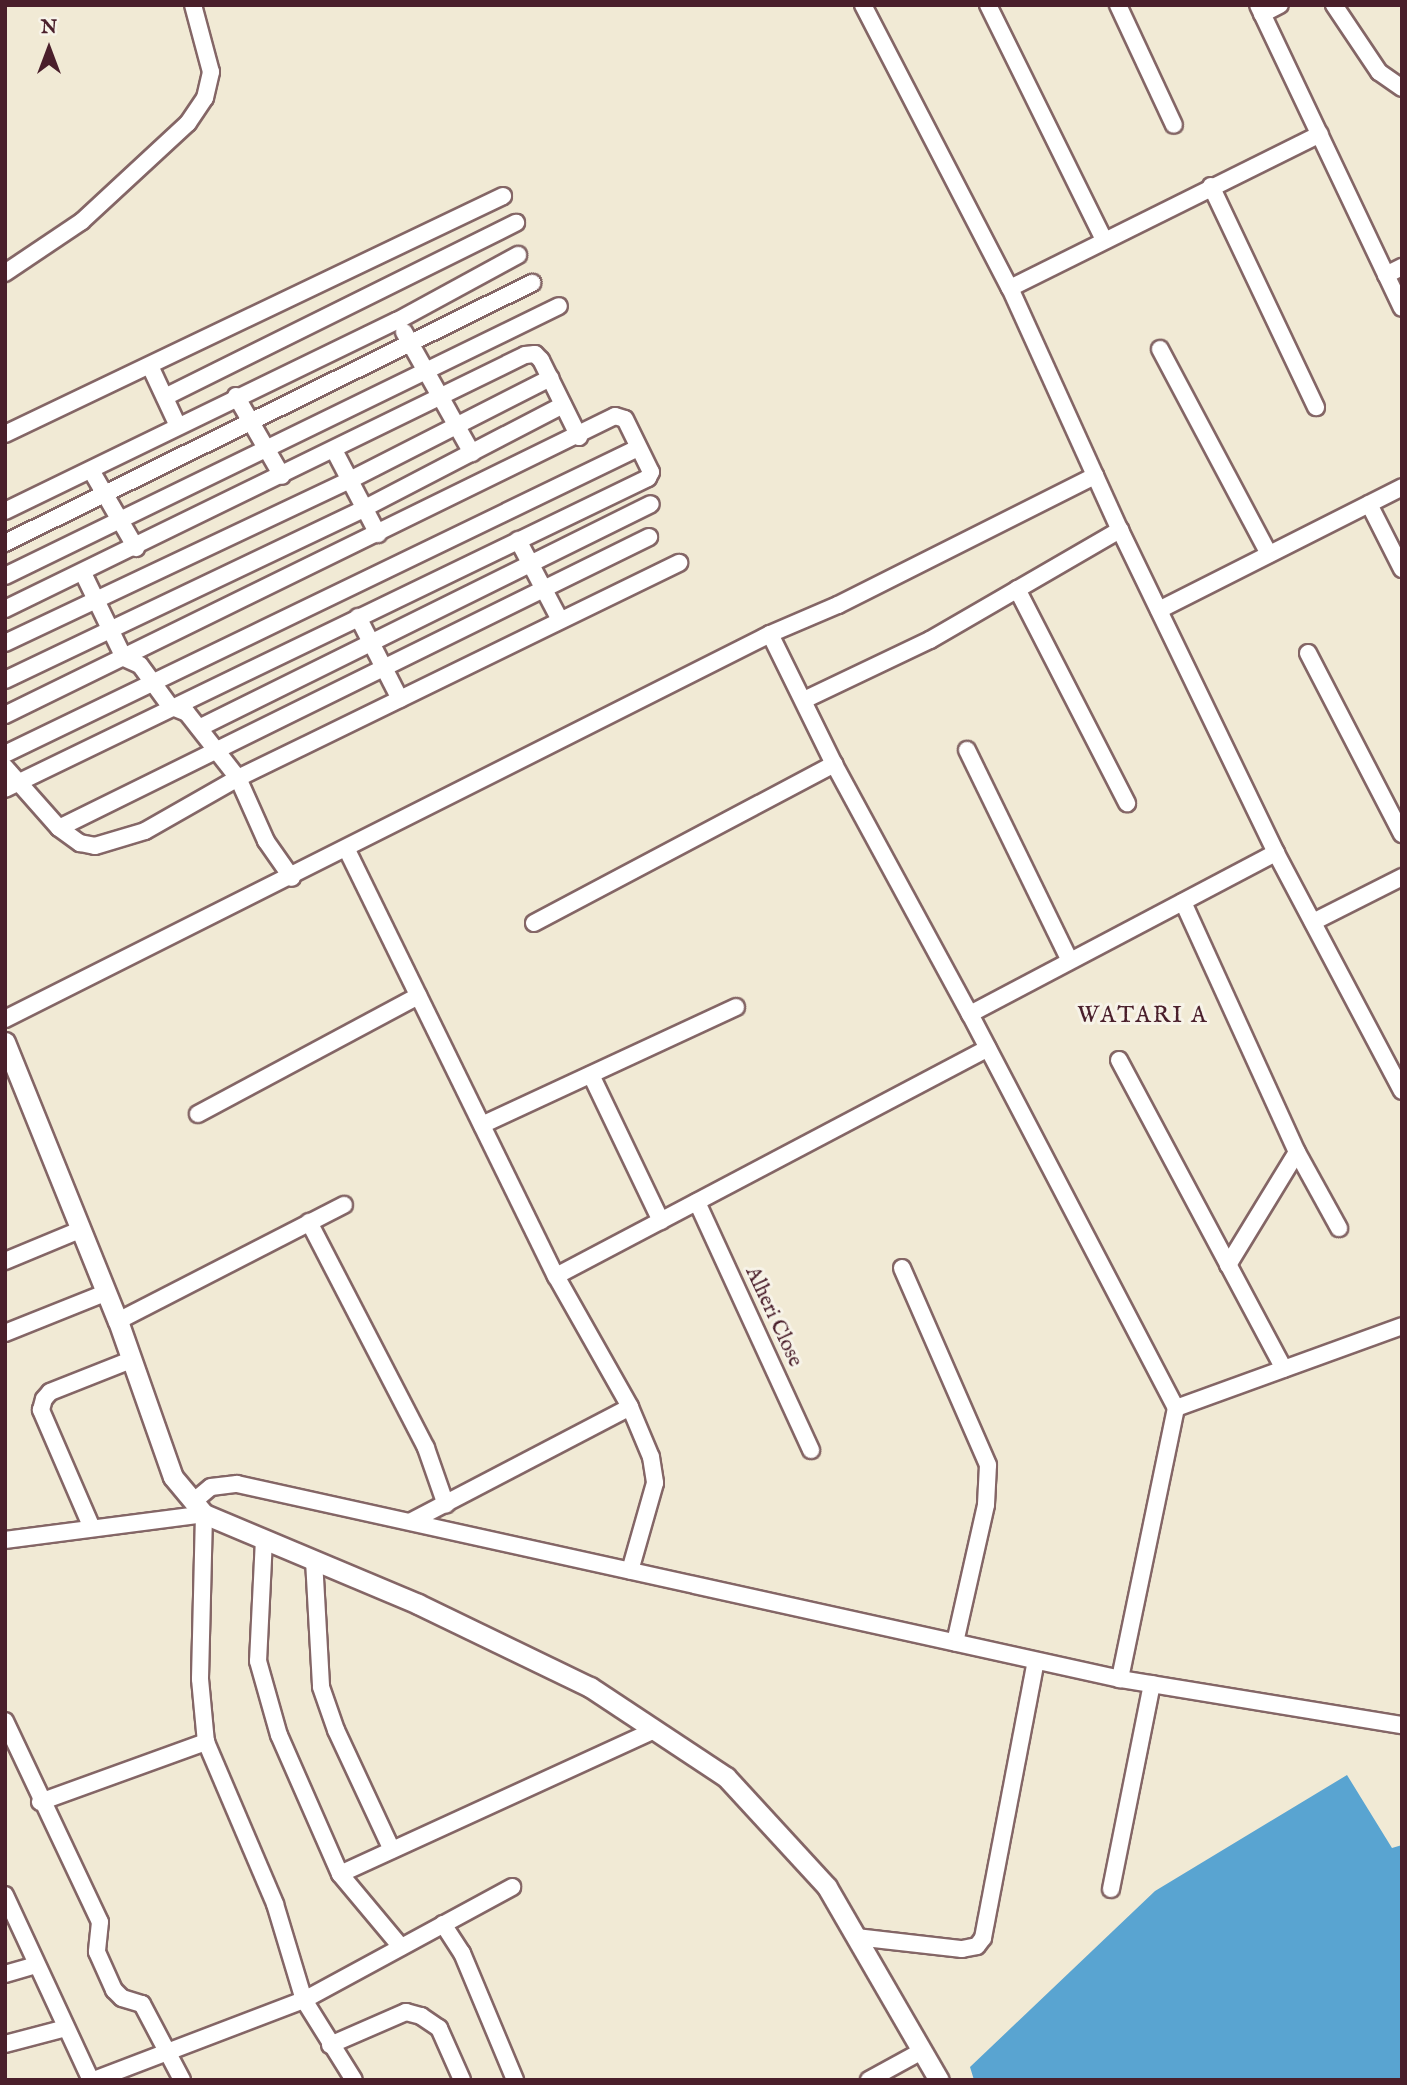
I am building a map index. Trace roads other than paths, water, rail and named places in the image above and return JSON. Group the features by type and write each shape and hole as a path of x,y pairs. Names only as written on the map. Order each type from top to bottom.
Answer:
{"street":[{"path":"5,273 81,222 188,123 205,98 211,72 194,5"},
{"path":"863,5 1010,288 1120,530 1276,853 1400,1084"},
{"path":"988,5 1103,238"},
{"path":"1118,5 1174,125"},
{"path":"1280,5 1260,10 1402,308"},
{"path":"1334,5 1379,72 1402,88"},
{"path":"1010,288 1103,238 1320,134"},
{"path":"1211,186 1316,407"},
{"path":"5,434 503,197"},
{"path":"164,397 516,223"},
{"path":"5,511 92,472 236,396 397,321 518,255"},
{"path":"1386,275 1402,267"},
{"path":"5,542 106,496 409,342 532,283"},
{"path":"5,576 120,522 424,369 559,306"},
{"path":"397,321 472,453"},
{"path":"1160,349 1269,554"},
{"path":"5,609 136,548 525,355 536,354 579,436"},
{"path":"150,366 178,426"},
{"path":"5,643 350,480 550,378"},
{"path":"236,396 282,476"},
{"path":"5,680 365,508 564,405"},
{"path":"5,715 621,415 651,472 648,478 170,706 11,787"},
{"path":"5,754 638,448"},
{"path":"334,450 378,534"},
{"path":"92,472 136,548"},
{"path":"5,1019 292,878 769,634 838,605 1095,475"},
{"path":"1159,610 1402,487"},
{"path":"199,728 651,504"},
{"path":"1369,504 1402,569"},
{"path":"804,699 930,640 1120,530"},
{"path":"58,828 385,670 649,537"},
{"path":"519,540 560,620"},
{"path":"5,767 11,787 58,828 80,843 95,846 145,831 238,778 678,563"},
{"path":"83,573 124,658 140,665 170,706 187,713 238,778 266,841 292,878"},
{"path":"1017,589 1127,803"},
{"path":"358,617 400,699"},
{"path":"769,634 804,699 834,764 970,1014 1175,1408 1120,1679"},
{"path":"1308,653 1402,834"},
{"path":"967,750 1069,959"},
{"path":"534,923 834,764"},
{"path":"347,850 556,1276 631,1407 651,1457 655,1483 630,1571"},
{"path":"970,1014 1069,959 1276,853"},
{"path":"1314,922 1402,877"},
{"path":"1183,902 1297,1152 1339,1228"},
{"path":"198,1114 418,996"},
{"path":"482,1125 736,1007"},
{"path":"556,1276 988,1048"},
{"path":"7,1052 118,1321 173,1477 199,1508 264,1539 418,1604 590,1687 726,1777 828,1887 939,2080"},
{"path":"1119,1060 1283,1368"},
{"path":"591,1074 661,1221"},
{"path":"1228,1265 1297,1152"},
{"name":"Alheri Close","path":"697,1202 811,1450"},
{"path":"118,1321 344,1205"},
{"path":"309,1222 426,1448 446,1505"},
{"path":"5,1261 80,1230"},
{"path":"902,1268 988,1465 986,1505 955,1643"},
{"path":"5,1333 106,1293"},
{"path":"1175,1408 1402,1326"},
{"path":"92,1528 41,1410 44,1399 50,1392 131,1360"},
{"path":"412,1521 631,1407"},
{"path":"354,2080 304,2000 275,1903 206,1742 200,1679 199,1508 211,1487 237,1484 1120,1679 1402,1724"},
{"path":"5,1540 92,1528 199,1508"},
{"path":"264,1539 258,1661 279,1735 340,1874 401,1947"},
{"path":"314,1560 321,1687 336,1730 392,1850"},
{"path":"856,1937 962,1949 977,1946 983,1938 1036,1661"},
{"path":"1111,1889 1152,1684"},
{"path":"5,1721 40,1802 100,1922 97,1952 114,1990 122,1998 142,2004 170,2051 182,2080"},
{"path":"340,1874 655,1730"},
{"path":"40,1802 206,1742"},
{"path":"5,1896 93,2080 304,2000 512,1887"},
{"path":"443,1924 462,1953 515,2080"},
{"path":"5,1974 36,1965"},
{"path":"331,2045 406,2012 421,2016 439,2028 462,2080"},
{"path":"5,2044 66,2028"},
{"path":"869,2080 922,2051"}],"water":[{"path":"1347,1775 1392,1848 1402,1845 1402,2080 974,2080 970,2067 1155,1891"}],"district":[{"name":"WATARI A","path":"1143,1016"}]}
